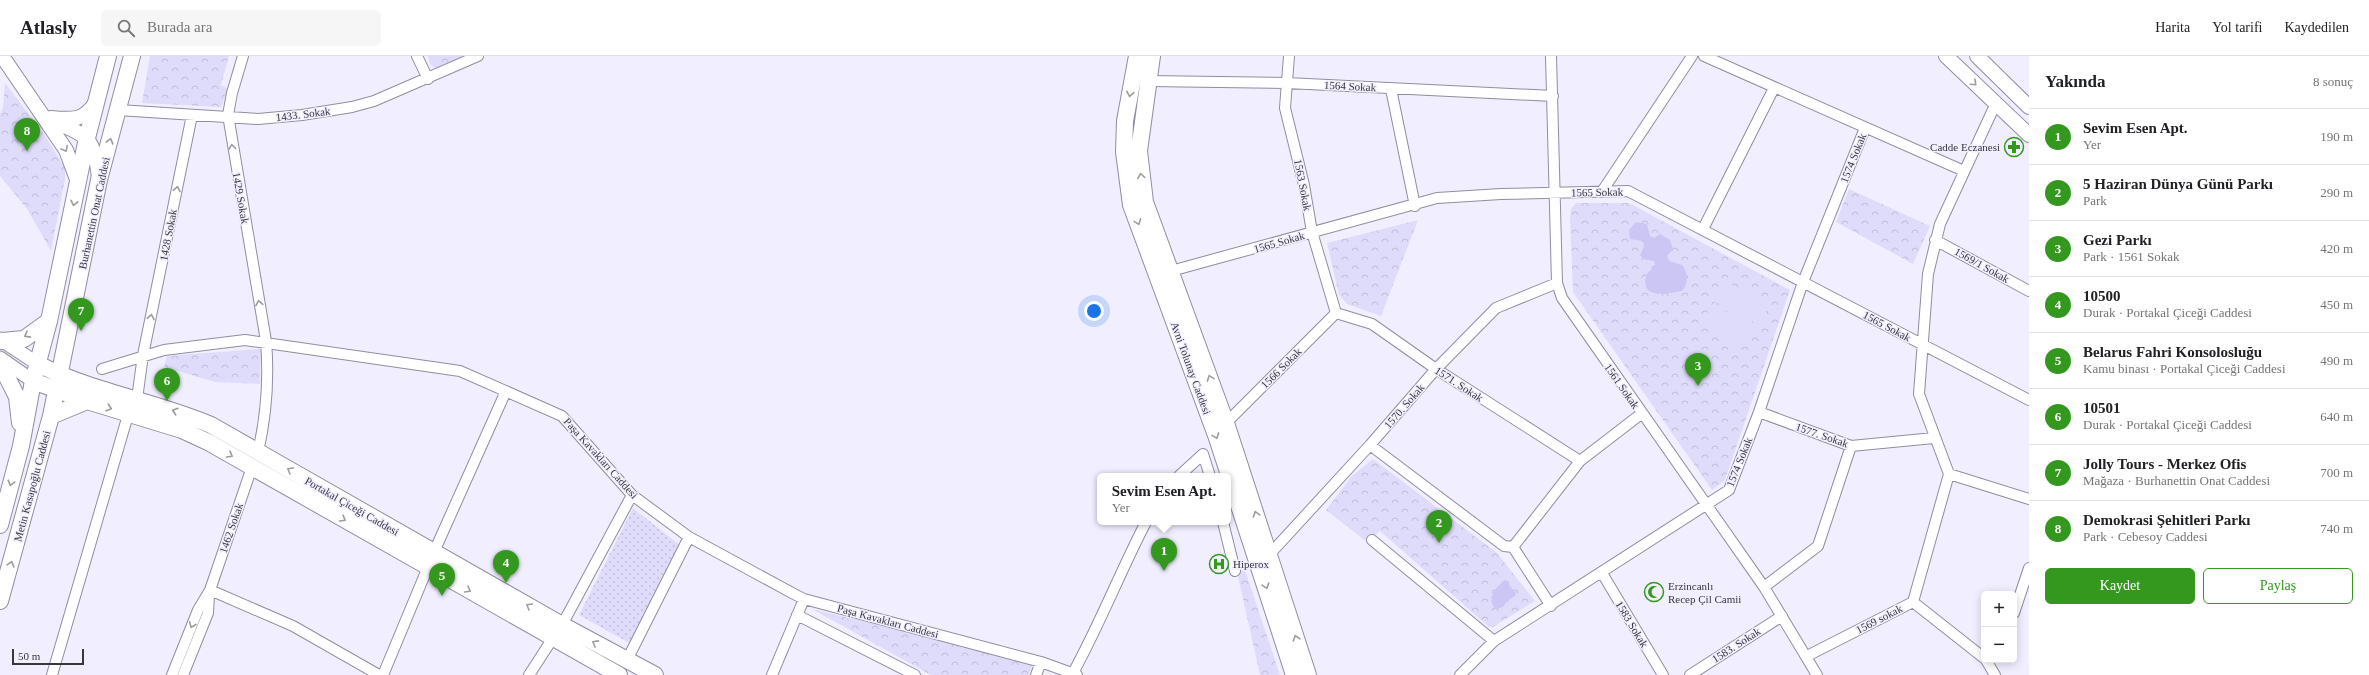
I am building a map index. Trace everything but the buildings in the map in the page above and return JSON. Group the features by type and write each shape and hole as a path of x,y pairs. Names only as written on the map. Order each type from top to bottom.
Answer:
{"main road":[{"path":"2,56 46,118 66,150 78,182"},
{"name":"Burhanettin Onat Caddesi","path":"38,364 49,321 87,138 108,56"},
{"name":"Burhanettin Onat Caddesi","path":"59,379 99,180 132,56"},
{"name":"Avni Tolunay Caddesi","path":"1137,56 1125,121 1124,152 1131,205 1217,438 1228,473"},
{"name":"Avni Tolunay Caddesi","path":"1152,56 1140,130 1140,172 1145,202 1226,423 1308,675"},
{"path":"1946,56 2029,134"},
{"path":"1977,56 2029,107"},
{"path":"46,118 64,119 81,117 89,114 97,101"},
{"path":"46,118 87,138 94,149 99,180"},
{"path":"1,340 24,339 49,321"},
{"path":"66,348 68,361 75,374 90,385"},
{"path":"0,363 17,396 21,446"},
{"name":"Portakal Çiceği Caddesi","path":"38,364 87,401 128,415 182,430 208,442 428,567 558,632 627,660 655,675"},
{"name":"Metin Kasapoğlu Caddesi","path":"0,525 21,446 33,380 38,364"},
{"name":"Portakal Çiceği Caddesi","path":"33,380 59,379 90,385 189,416 211,425 434,552 558,632 618,675"},
{"name":"Metin Kasapoğlu Caddesi","path":"0,601 51,416 59,379"},
{"path":"51,416 87,401"},
{"name":"Avni Tolunay Caddesi","path":"1231,481 1294,675"}],"street":[{"name":"1429 Sokak","path":"243,56 232,93 228,115 266,341 268,361 262,435 258,452"},
{"path":"417,56 428,79"},
{"name":"1433. Sokak","path":"118,110 192,115 228,115 258,119 302,115 352,107 428,79 478,56"},
{"name":"1563 Sokak","path":"1289,56 1286,108 1304,185 1312,232 1336,313"},
{"name":"1561 Sokak","path":"1551,56 1557,283 1562,298 1705,506 1764,587 1818,675"},
{"path":"1603,190 1692,56"},
{"path":"1704,56 1964,171"},
{"name":"1564 Sokak","path":"1148,81 1287,83 1553,96"},
{"path":"1703,229 1774,88"},
{"path":"1391,89 1414,206"},
{"path":"1913,602 1949,474 1934,438 1919,394 1928,274 1940,224 1996,103"},
{"name":"1428 Sokak","path":"137,399 144,355 192,115"},
{"name":"1574 Sokak","path":"1460,675 1494,641 1602,574 1729,490 1759,412 1803,282 1865,128"},
{"name":"1565 Sokak","path":"1171,272 1312,232 1414,206 1436,198 1603,190 1628,191 2029,400"},
{"name":"1569/1 Sokak","path":"1935,240 2029,291"},
{"name":"1570. Sokak","path":"1269,555 1370,445 1436,369 1496,308 1557,283"},
{"name":"1571. Sokak","path":"1336,313 1372,324 1436,369 1580,461"},
{"name":"1566 Sokak","path":"1226,423 1336,313"},
{"path":"1,340 38,364"},
{"name":"Paşa Kavakları Caddesi","path":"102,369 164,350 245,340 266,341 448,368 506,391 562,416 569,422 632,496 689,537 804,599 1041,662 1075,674"},
{"path":"0,358 33,380"},
{"path":"434,552 506,391"},
{"name":"1577. Sokak","path":"1759,412 1851,446 1934,438"},
{"path":"1514,548 1580,461 1641,414"},
{"path":"52,675 128,415"},
{"path":"1370,445 1504,546 1514,548 1551,606"},
{"path":"1764,587 1818,546 1851,446"},
{"path":"1182,473 1203,454 1209,473"},
{"name":"1462 Sokak","path":"172,675 198,610 210,590 252,467"},
{"path":"1949,474 2029,500"},
{"path":"529,675 558,632 632,496"},
{"path":"1075,674 1096,632 1130,551 1144,525"},
{"path":"1224,525 1235,571"},
{"path":"627,660 689,537"},
{"path":"1372,540 1494,641"},
{"path":"383,675 428,567"},
{"path":"2017,604 2029,568"},
{"name":"1583 Sokak","path":"1602,574 1663,675"},
{"path":"210,590 293,626 379,675"},
{"name":"1462 Sokak","path":"183,675 208,613 210,590"},
{"path":"772,675 804,599"},
{"name":"1569 sokak","path":"1807,656 1913,602 1981,655"},
{"path":"797,615 914,675"},
{"name":"1583. Sokak","path":"1690,675 1782,616"},
{"path":"1036,675 1041,662"},
{"name":"1569 sokak","path":"1989,663 1995,675"}],"green space":[{"path":"150,56 229,56 221,85 228,89 221,107 142,103"},
{"path":"428,56 464,56 436,68 430,64"},
{"path":"5,83 44,134 65,168 65,179 51,251 27,209 0,176 0,115 3,107"},
{"path":"1849,189 1930,226 1913,264 1836,222"},
{"path":"1576,203 1629,203 1790,290 1725,480 1712,490 1573,292 1570,220 1571,209"},
{"path":"1418,220 1381,316 1347,304 1339,295 1327,243"},
{"path":"1724,281 1769,305 1759,325 1713,301"},
{"path":"1712,304 1754,326 1743,347 1701,326"},
{"path":"261,349 260,384 215,382 164,367 167,356"},
{"path":"1373,459 1497,553 1535,601 1493,627 1489,627 1380,531 1367,542 1326,510 1352,476"},
{"path":"633,508 681,546 631,644 579,615"},
{"path":"1245,570 1280,675 1260,675 1237,572"},
{"path":"812,609 988,651 1033,665 1028,675 931,675"}],"shaded area":[{"path":"1636,222 1647,224 1650,236 1654,238 1660,234 1670,240 1673,249 1667,256 1669,261 1682,265 1686,271 1687,281 1682,291 1657,294 1647,289 1645,284 1646,276 1655,264 1654,261 1644,259 1640,255 1644,246 1643,241 1630,239 1629,230"},
{"path":"1505,580 1509,582 1509,585 1516,593 1515,596 1507,601 1503,607 1496,609 1492,601 1493,593"}],"place":[{"name":"Cadde Eczanesi","path":"2014,147"},
{"name":"Demokrasi Şehitleri Parkı","path":"27,151"},
{"name":"Jolly Tours - Merkez Ofis","path":"81,331"},
{"name":"Gezi Parkı","path":"1698,386"},
{"name":"10501","path":"167,401"},
{"name":"5 Haziran Dünya Günü Parkı","path":"1439,543"},
{"name":"Hiperox","path":"1219,564"},
{"name":"Sevim Esen Apt.","path":"1164,571"},
{"name":"10500","path":"506,583"},
{"name":"Erzincanlı Recep Çil Camii","path":"1654,592"},
{"name":"Belarus Fahri Konsolosluğu","path":"442,596"}]}
